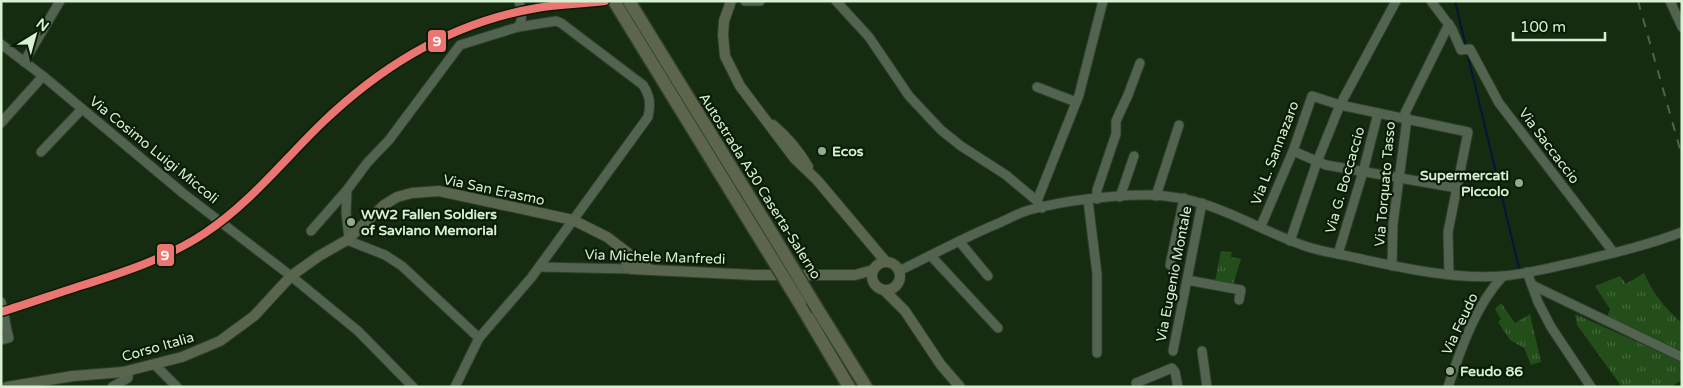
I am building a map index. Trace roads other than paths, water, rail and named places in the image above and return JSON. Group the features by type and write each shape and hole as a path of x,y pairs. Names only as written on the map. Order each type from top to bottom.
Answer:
{"highway":[{"name":"Autostrada A30 Caserta-Salerno","path":"614,1 770,243 818,310 866,387"},
{"name":"Autostrada A30 Caserta-Salerno","path":"629,1 770,243 800,304 848,387"}],"main road":[{"path":"731,1 724,21 725,56 740,86 767,120 777,138 795,159 814,176 886,262"},
{"name":"Via San Erasmo","path":"291,276 319,256 348,239 384,205 397,197 412,193 439,192 573,220 607,237 621,251 631,269"},
{"path":"862,234 874,269 872,274 873,283"},
{"name":"Via San Erasmo","path":"621,251 649,269"},
{"path":"855,275 874,269 882,262 894,264 899,271 899,280 891,289 884,290"},
{"name":"Via Michele Manfredi","path":"631,269 770,275 855,275"},
{"path":"855,275 884,290 905,310 941,366 960,387"},
{"name":"Corso Italia","path":"7,387 36,385 73,376 126,371 182,357 220,341 254,316 291,276"},
{"path":"897,284 905,310"}],"street":[{"path":"24,62 60,1"},
{"path":"518,27 522,22 519,1"},
{"path":"745,1 760,1"},
{"path":"836,1 869,37 909,96 941,130 961,146 1006,175 1040,204"},
{"path":"1040,204 1084,80 1103,1"},
{"path":"1290,241 1317,162 1340,105 1396,1"},
{"name":"Via Saccaccio","path":"1431,1 1449,24 1499,103 1614,253"},
{"path":"1670,1 1681,22"},
{"path":"311,231 347,190 367,163 389,140 460,45 518,27 556,21 643,85 648,93 651,105 648,117 538,267 480,338 454,387"},
{"name":"Via Torquato Tasso","path":"1392,266 1394,224 1407,120 1405,113 1449,24"},
{"name":"Via Cosimo Luigi Miccoli","path":"1,44 43,76 184,194 358,330 413,387"},
{"path":"1097,353 1097,274 1092,199 1097,190 1116,134 1116,120 1140,63"},
{"path":"1,123 43,76"},
{"path":"1037,87 1076,102"},
{"name":"Via L. Sannazaro","path":"1260,226 1293,151 1312,96 1340,105 1468,132 1457,188"},
{"path":"41,152 82,109"},
{"name":"Via G. Boccaccio","path":"1338,254 1363,172 1378,113"},
{"path":"1156,196 1179,125"},
{"path":"1293,151 1326,166 1457,188 1448,232 1449,274"},
{"path":"1120,197 1134,156"},
{"path":"347,190 348,239 385,255 402,266 480,338"},
{"path":"899,271 1040,204 1120,197 1156,196 1184,198 1202,202 1260,226 1290,241 1315,249 1392,266 1449,274 1503,276 1527,272 1614,253 1682,232"},
{"path":"1170,265 1184,198"},
{"name":"Via Eugenio Montale","path":"1173,351 1202,202"},
{"path":"959,241 988,276"},
{"path":"612,269 621,251"},
{"path":"931,256 998,328"},
{"path":"631,269 632,257"},
{"name":"Via Michele Manfredi","path":"538,267 631,269"},
{"path":"1527,272 1538,302 1551,327 1591,387"},
{"path":"1489,276 1490,292"},
{"name":"Via Feudo","path":"1448,387 1469,330 1490,292 1503,276"},
{"path":"1187,280 1241,290 1239,300"},
{"path":"1532,286 1682,357"},
{"path":"1,302 9,338 1,340"},
{"path":"1202,351 1207,387"},
{"path":"154,365 177,387"},
{"path":"1136,383 1172,368 1175,372 1178,387"},
{"path":"112,387 128,378 126,371"},
{"path":"126,371 132,387"}],"waterway":[{"path":"1455,1 1466,47"},
{"path":"1467,52 1519,268"}],"railway":[{"path":"1638,1 1682,156"}],"place":[{"name":"Ecos","path":"822,151"},
{"name":"Supermercati Piccolo","path":"1519,183"},
{"name":"WW2 Fallen Soldiers of Saviano Memorial","path":"351,222"},
{"name":"Feudo 86","path":"1450,371"}]}
